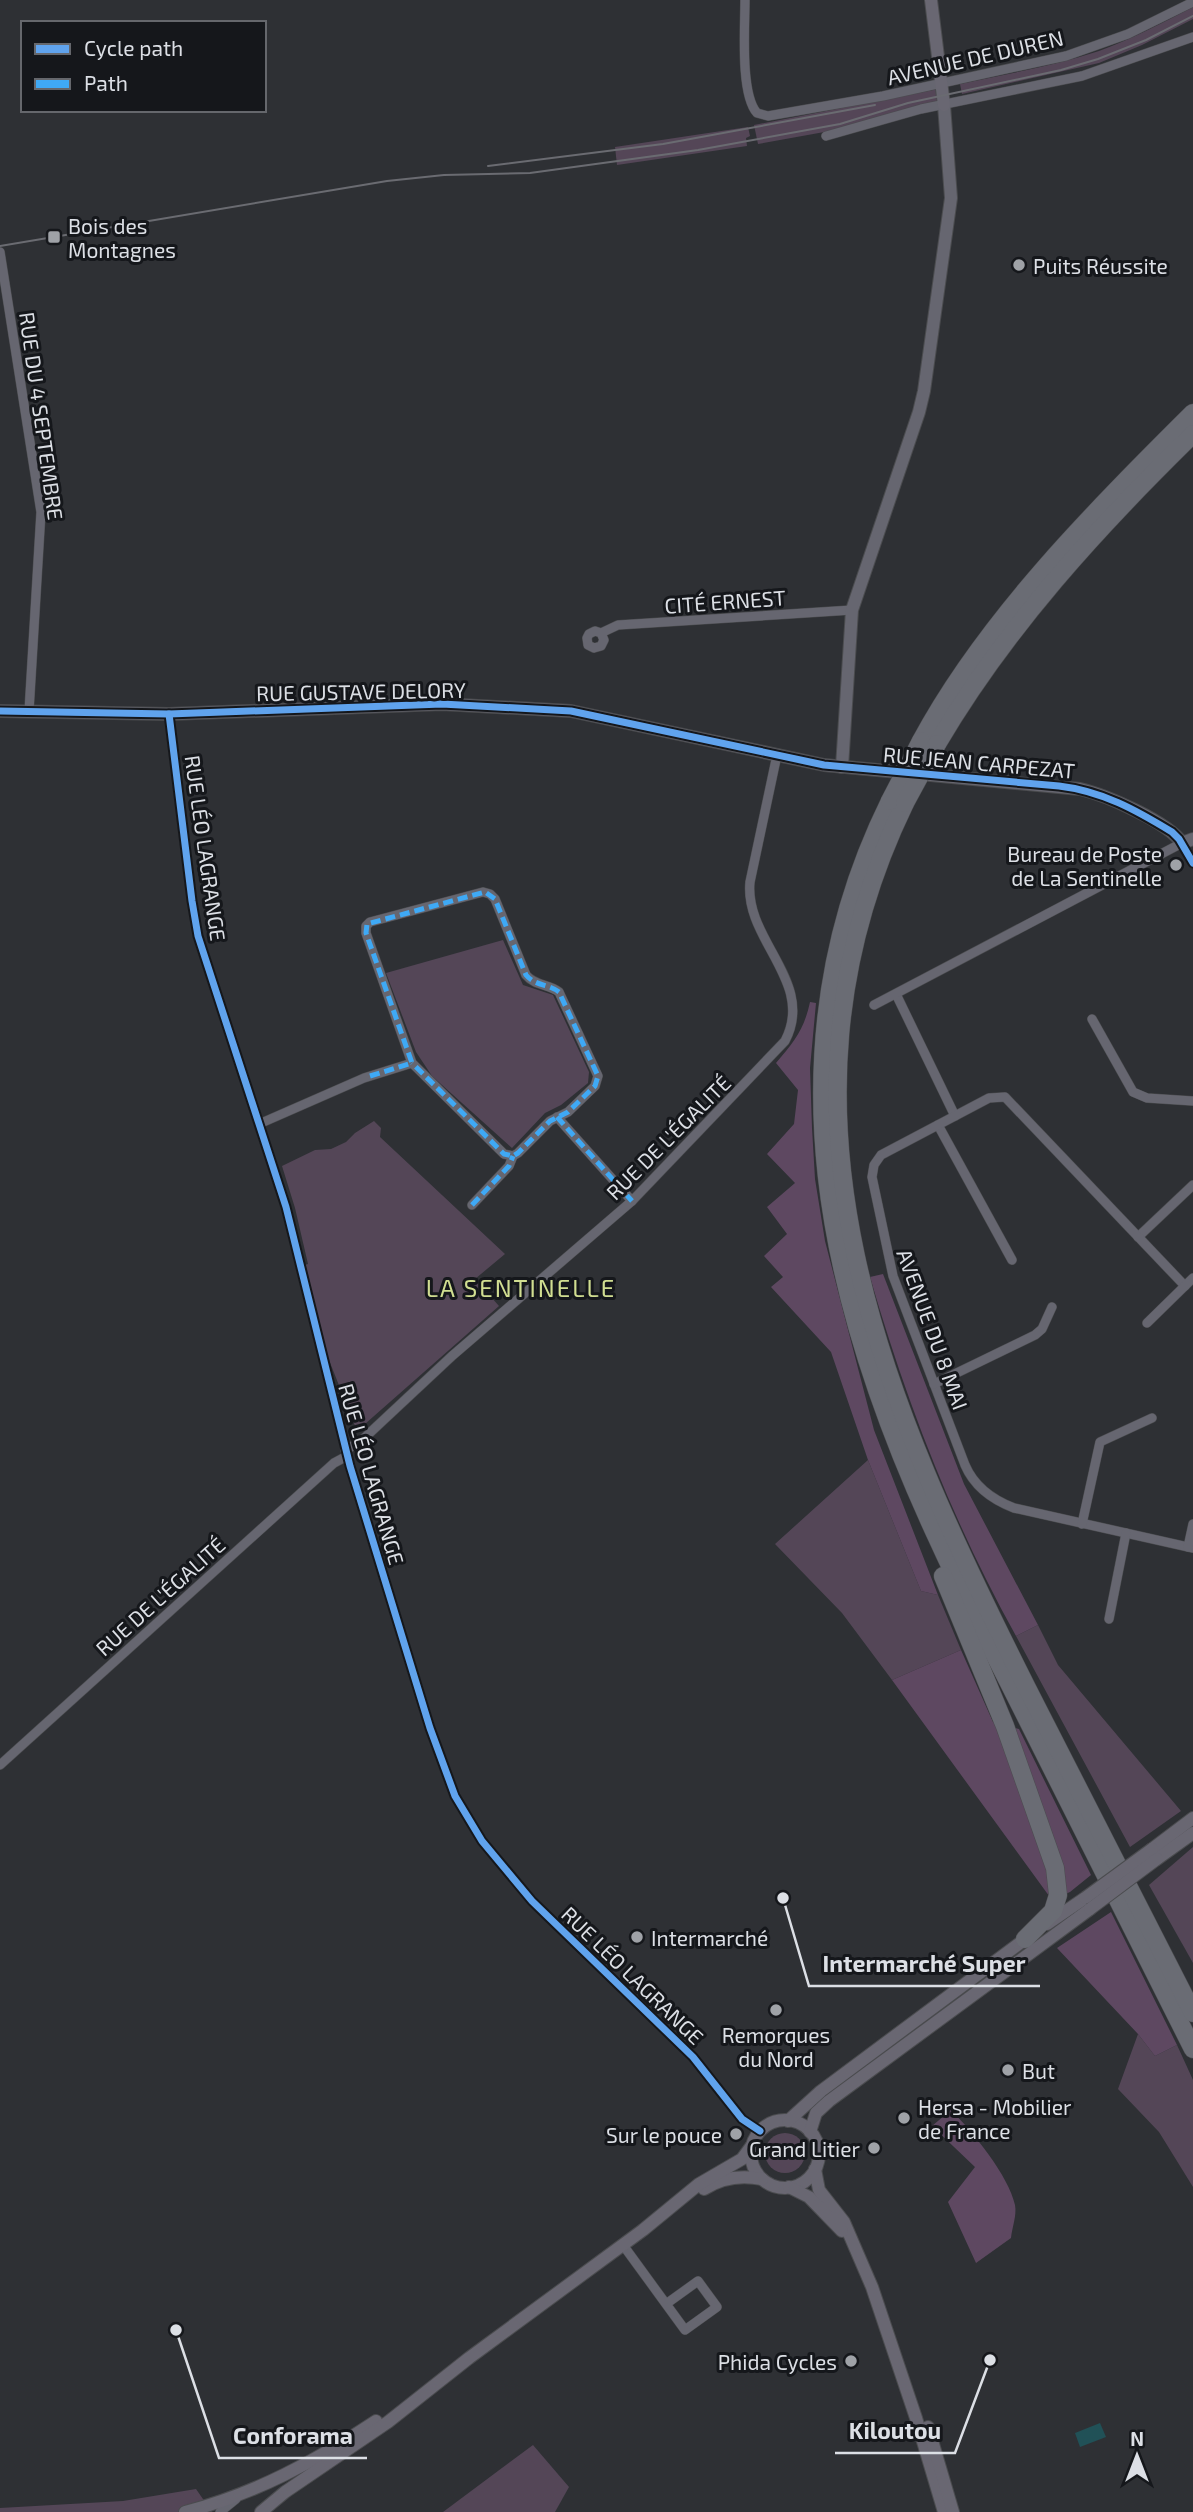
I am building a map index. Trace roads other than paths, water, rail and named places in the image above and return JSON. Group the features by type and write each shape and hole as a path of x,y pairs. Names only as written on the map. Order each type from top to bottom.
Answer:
{"highway":[{"path":"1193,413 1102,505 1030,587 970,664 897,802 853,892 833,968 823,1039 822,1130 830,1205 849,1297 876,1390 916,1490 962,1591 1193,2049"},
{"path":"929,743 1052,584 1109,520 1193,434"},
{"path":"897,802 862,915 840,1019 838,1131 843,1191 853,1249 891,1384 943,1516 1193,2013"},
{"path":"916,1490 924,1529 1001,1716 1055,1868 1058,1895 1053,1911 1025,1939"},
{"path":"1126,1880 1143,1898 1193,1989"}],"main road":[{"path":"931,0 944,105"},
{"path":"810,2132 815,2116 828,2101 1155,1854 1193,1818"},
{"path":"1155,1854 1193,1833"},
{"path":"788,2121 821,2091 1025,1939 1087,1904"},
{"path":"643,2230 705,2180 742,2159 760,2131 770,2124 788,2121 799,2124 810,2132 818,2148 815,2169 819,2190 839,2215 852,2242 884,2320 953,2512"},
{"path":"753,2144 752,2163 762,2179 773,2186 789,2187 809,2197 852,2242"},
{"path":"789,2187 804,2181 815,2169"},
{"path":"261,2512 388,2422 469,2358 643,2230 717,2182 742,2177 762,2179"},
{"path":"185,2512 274,2481 327,2452 469,2358"},
{"path":"924,2429 944,2512"}],"street":[{"name":"AVENUE DE DUREN","path":"745,0 746,69 752,105 756,112 772,116 1045,61 1138,30 1193,2"},
{"path":"826,136 915,110 1082,76 1193,37"},
{"path":"842,767 852,610 922,399 951,198 944,105"},
{"name":"RUE DU 4 SEPTEMBRE","path":"0,253 41,512 29,711"},
{"name":"CITÉ ERNEST","path":"601,633 618,625 852,610"},
{"name":"RUE GUSTAVE DELORY","path":"0,711 169,714 442,704 579,712 842,767"},
{"name":"RUE LÉO LAGRANGE","path":"169,714 196,927 286,1207 346,1453 443,1767 455,1796 476,1832 532,1901 693,2057 742,2119 760,2131"},
{"name":"RUE DE L'ÉGALITÉ","path":"0,1765 452,1356 632,1200 779,1049 790,1030 794,1007 791,990 755,920 750,896 750,882 777,755"},
{"name":"RUE JEAN CARPEZAT","path":"842,767 1051,785 1089,791 1115,800 1188,841"},
{"path":"874,1005 1188,841 1193,863"},
{"path":"472,1205 509,1166 513,1156 550,1121 568,1112 595,1086 597,1072 559,992 534,982 526,975 495,899 488,893 370,922 366,926 366,933 412,1063 504,1154 513,1156"},
{"path":"896,994 955,1116"},
{"path":"1092,1019 1133,1092 1153,1099 1193,1101"},
{"path":"259,1124 370,1076 412,1063"},
{"name":"AVENUE DU 8 MAI","path":"1185,1286 1005,1097 989,1098 881,1155 874,1165 872,1177 893,1276 967,1471 982,1489 1001,1503 1014,1508 1191,1547"},
{"path":"558,1116 632,1200"},
{"path":"938,1125 1012,1260"},
{"path":"1138,1237 1193,1185"},
{"path":"1147,1323 1193,1278"},
{"path":"934,1384 1035,1335 1042,1329 1052,1307"},
{"path":"1082,1524 1100,1442 1152,1418"},
{"path":"1191,1547 1193,1524"},
{"path":"1109,1619 1126,1533"},
{"path":"622,2245 685,2330 717,2307 698,2281 666,2304"},
{"path":"220,2512 240,2495"}],"water":[{"path":"1100,2423 1106,2437 1080,2447 1075,2433"}],"tram line":[{"path":"0,246 387,181 444,175 530,173 698,150 840,124 908,103 1061,70 1098,59 1146,40 1193,16"},
{"path":"488,166 663,144 875,105"}],"place":[{"name":"Bois des Montagnes","path":"54,237"},
{"name":"Puits Réussite","path":"1019,265"},
{"name":"Bureau de Poste de La Sentinelle","path":"1176,865"},
{"name":"Intermarché Super","path":"783,1898"},
{"name":"Intermarché","path":"637,1937"},
{"name":"Remorques du Nord","path":"776,2010"},
{"name":"But","path":"1008,2070"},
{"name":"Hersa - Mobilier de France","path":"904,2118"},
{"name":"Sur le pouce","path":"736,2134"},
{"name":"Grand Litier","path":"874,2148"},
{"name":"Conforama","path":"176,2330"},
{"name":"Kiloutou","path":"990,2360"},
{"name":"Phida Cycles","path":"851,2361"}],"district":[{"name":"LA SENTINELLE","path":"521,1287"}]}
